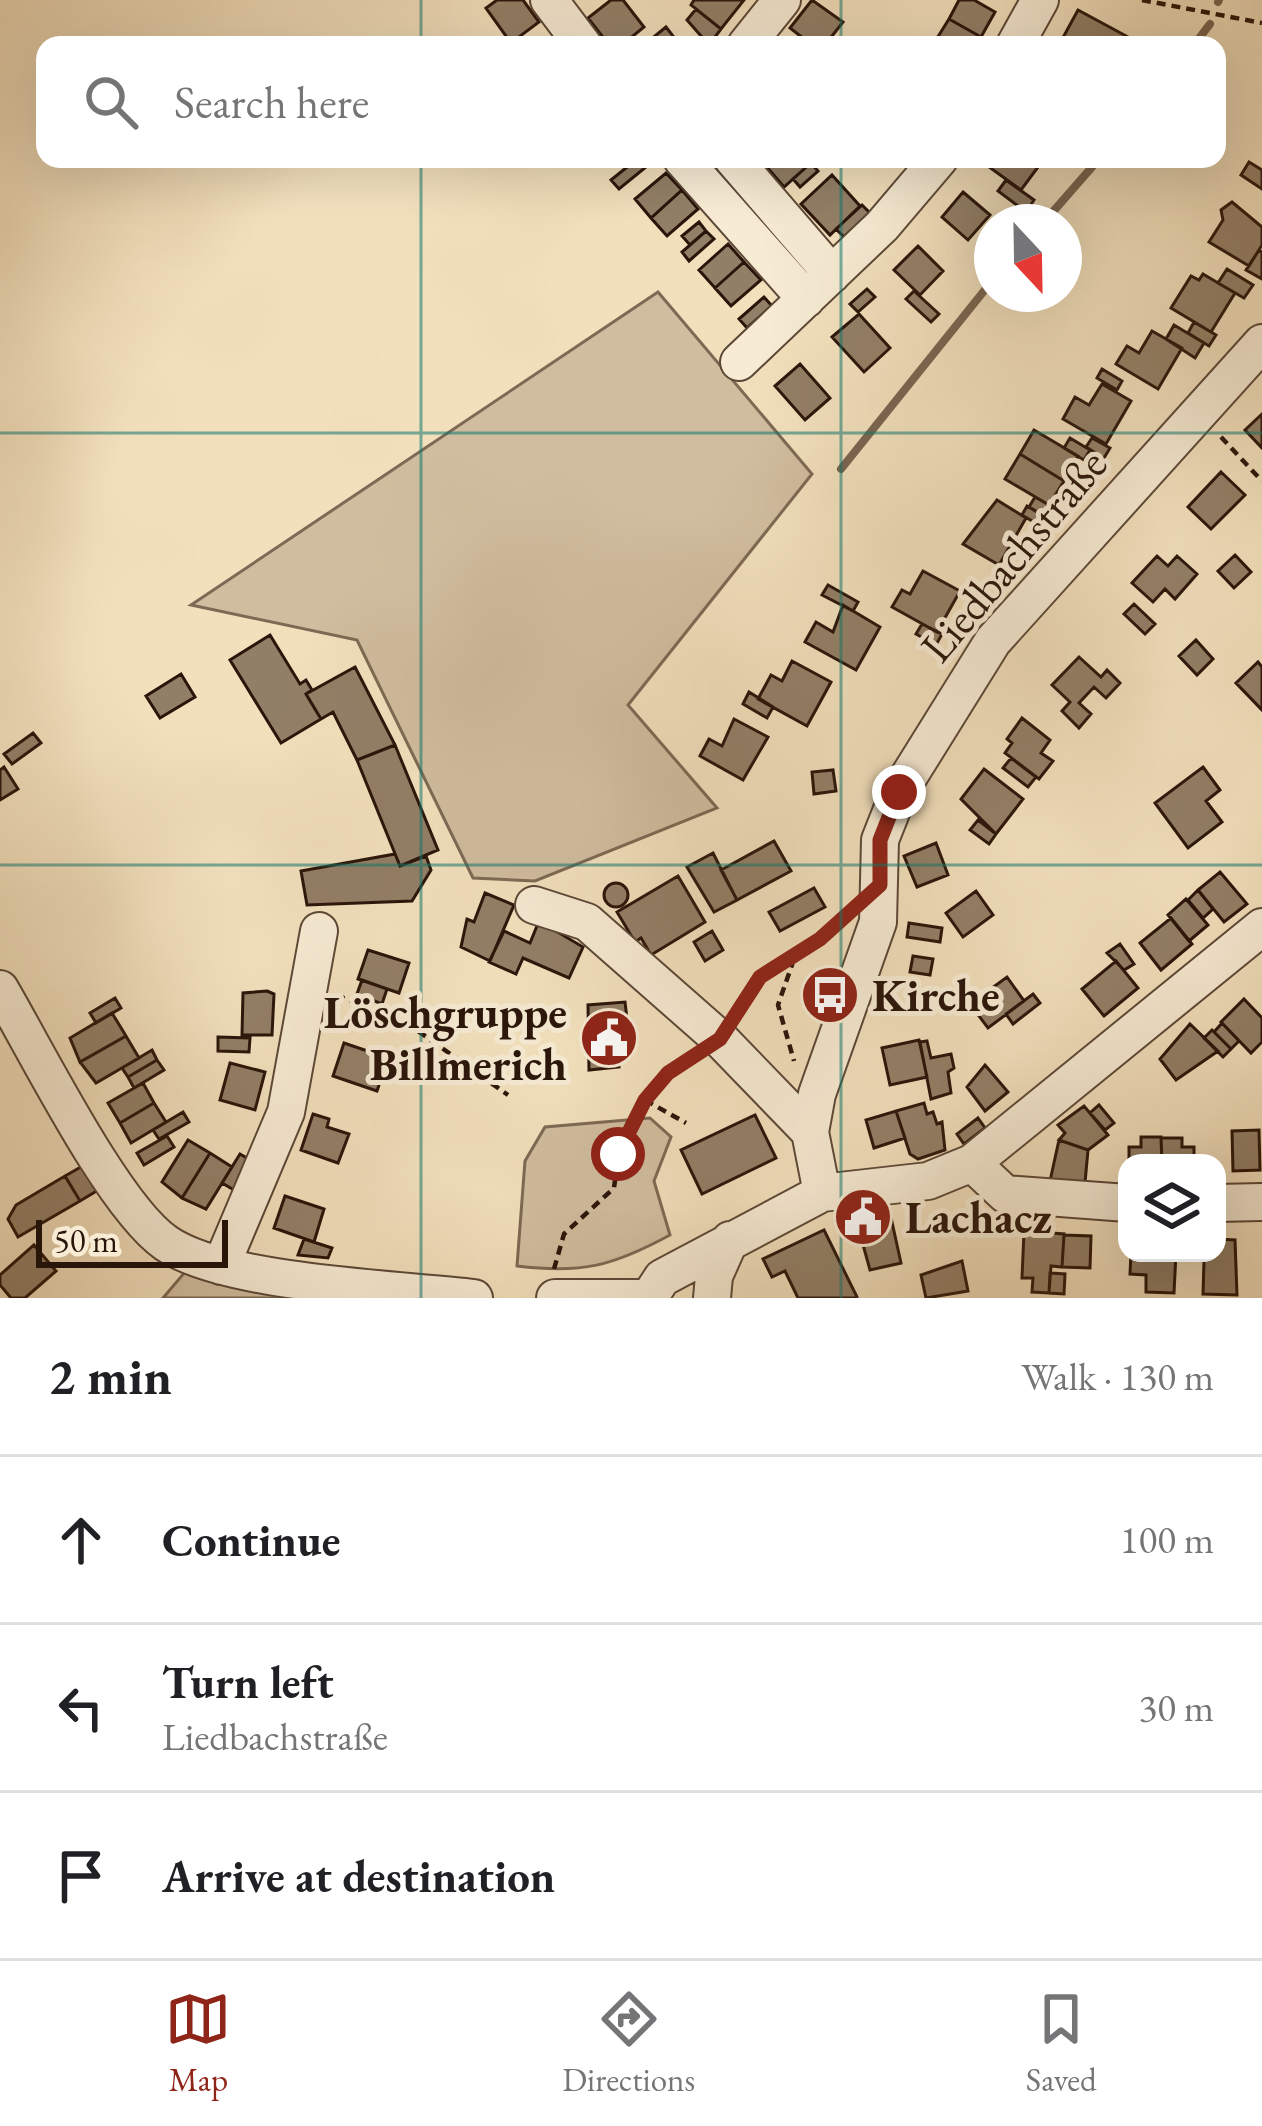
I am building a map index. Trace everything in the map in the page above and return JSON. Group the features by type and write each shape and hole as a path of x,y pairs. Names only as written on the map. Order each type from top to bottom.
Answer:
{"street":[{"path":"549,0 576,36"},
{"path":"753,36 782,0"},
{"path":"1020,36 1040,0"},
{"path":"692,168 819,286"},
{"path":"739,168 819,286"},
{"path":"739,362 882,226 931,168"},
{"name":"Liedbachstraße","path":"822,1193 810,1132 817,1094 878,922 880,840 888,815 993,641 1262,344"},
{"path":"534,905 587,922 720,1039 810,1132"},
{"path":"554,1286 645,1298 662,1278 822,1193 928,1180 972,1163 1262,927"},
{"path":"221,1266 286,1112 319,931"},
{"path":"0,989 133,1212 171,1247 221,1266 474,1298"},
{"path":"972,1163 1005,1194 1118,1202"},
{"path":"1226,1203 1262,1202"},
{"path":"712,1298 714,1276 730,1240"}],"path":[{"path":"1142,0 1262,23"},
{"path":"1198,413 1262,481"},
{"path":"554,1286 564,1234 614,1188 618,1154 645,1100 668,1073 720,1039 760,977 795,955 880,885"},
{"path":"795,955 778,1005 779,1024 797,1067"},
{"path":"307,988 361,1001 411,1026 508,1095"},
{"path":"645,1100 686,1123"}],"shaded area":[{"path":"658,292 812,474 628,705 717,808 535,881 473,878 357,640 191,605"},
{"path":"650,1118 671,1137 654,1181 670,1235 596,1265 517,1266 525,1161 545,1127"},
{"path":"185,1272 356,1298 163,1298"}],"building":[{"path":"497,0 523,0 539,22 520,36 506,36 486,8"},
{"path":"611,0 623,0 644,27 633,36 602,36 588,18"},
{"path":"694,0 744,0 721,29 691,5"},
{"path":"812,0 843,22 832,36 800,36 790,28"},
{"path":"959,0 974,0 995,12 982,36 949,19"},
{"path":"696,9 721,29 716,36 701,36 687,20"},
{"path":"1078,10 1126,36 1064,36"},
{"path":"949,19 979,36 938,36"},
{"path":"1249,162 1262,170 1262,189 1241,175"},
{"path":"626,168 645,168 619,189 611,180"},
{"path":"768,168 805,168 784,187"},
{"path":"805,168 818,171 800,187 793,179"},
{"path":"991,168 1037,168 1021,190"},
{"path":"666,173 682,190 651,218 635,199"},
{"path":"832,175 860,206 830,235 801,204"},
{"path":"1006,180 1034,200 1015,204 998,191"},
{"path":"682,190 698,209 667,236 651,218"},
{"path":"963,192 977,204 974,233 968,240 942,217"},
{"path":"1232,202 1262,227 1262,245 1249,266 1209,242 1223,220 1221,210"},
{"path":"862,205 870,213 844,237 836,229"},
{"path":"699,222 706,231 690,245 682,236"},
{"path":"706,231 714,239 689,261 682,252"},
{"path":"728,244 744,262 715,288 699,270"},
{"path":"918,246 943,271 920,295 894,270"},
{"path":"1262,252 1262,279 1246,270"},
{"path":"744,262 761,280 731,306 715,288"},
{"path":"1227,269 1253,285 1244,298 1218,283"},
{"path":"1203,274 1235,293 1211,332 1171,308 1191,276 1199,280"},
{"path":"867,289 875,297 858,312 850,304"},
{"path":"914,291 939,314 931,322 906,299"},
{"path":"764,297 772,306 747,328 739,319"},
{"path":"859,314 890,348 864,372 832,337"},
{"path":"1194,322 1216,335 1209,346 1188,333"},
{"path":"1174,325 1204,343 1195,358 1166,339"},
{"path":"1152,331 1182,348 1158,389 1116,364 1127,346 1139,353"},
{"path":"800,364 830,398 805,420 775,386"},
{"path":"1102,369 1122,381 1117,390 1097,378"},
{"path":"1102,384 1131,401 1106,444 1063,419 1075,397 1089,405"},
{"path":"1262,414 1262,448 1245,430"},
{"path":"1034,430 1078,456 1064,481 1020,454"},
{"path":"1070,438 1090,450 1084,460 1064,448"},
{"path":"1092,438 1110,448 1104,458 1086,447"},
{"path":"1020,454 1064,481 1049,505 1005,479"},
{"path":"1221,472 1245,495 1211,529 1188,507"},
{"path":"1035,497 1054,508 1048,518 1029,507"},
{"path":"997,500 1026,518 999,565 963,544"},
{"path":"1027,506 1047,518 1042,527 1022,515"},
{"path":"1235,555 1251,572 1234,588 1218,571"},
{"path":"1157,556 1168,566 1177,556 1197,574 1175,599 1165,589 1153,602 1132,583"},
{"path":"923,571 960,591 937,632 892,607 902,590 910,594"},
{"path":"828,585 858,602 853,611 822,595"},
{"path":"1134,604 1155,624 1145,634 1124,614"},
{"path":"843,605 880,627 856,670 805,642 816,622 833,632"},
{"path":"922,624 942,634 936,645 916,634"},
{"path":"270,635 300,684 306,680 312,690 306,694 321,719 281,743 230,660"},
{"path":"1196,640 1213,659 1197,675 1179,656"},
{"path":"1079,657 1101,677 1107,670 1120,683 1106,698 1094,687 1079,703 1091,714 1079,728 1062,711 1070,702 1052,685"},
{"path":"792,661 831,682 807,726 758,699 771,675 782,681"},
{"path":"1258,662 1262,667 1262,710 1236,683"},
{"path":"355,667 395,745 357,760 333,712 321,719 306,694"},
{"path":"181,674 195,697 160,718 146,696"},
{"path":"749,692 773,707 767,718 743,704"},
{"path":"1022,718 1050,740 1041,753 1053,761 1039,779 1005,753 1012,743 1007,739"},
{"path":"734,719 768,737 743,780 700,756 709,739 722,746"},
{"path":"33,733 41,743 12,764 4,754"},
{"path":"395,745 438,850 400,866 357,760"},
{"path":"1011,758 1036,777 1028,787 1003,768"},
{"path":"4,767 18,789 0,800 0,770"},
{"path":"1203,767 1220,790 1206,801 1222,822 1188,848 1155,803"},
{"path":"984,769 1023,799 996,834 961,799"},
{"path":"833,770 836,791 814,794 812,772"},
{"path":"978,820 996,834 989,844 970,830"},
{"path":"774,841 791,871 737,900 721,870"},
{"path":"936,843 948,875 917,887 904,856"},
{"path":"713,853 737,900 714,912 687,867"},
{"path":"395,854 400,866 426,856 431,870 412,901 307,905 301,871"},
{"path":"1220,872 1247,904 1224,922 1198,890"},
{"path":"678,876 705,922 651,955 641,938 635,942 617,912"},
{"path":"616,883 625,886 625,904 616,907 607,904 604,895 607,886"},
{"path":"814,888 825,907 780,931 769,912"},
{"path":"1198,890 1213,909 1203,918 1188,900"},
{"path":"976,891 993,915 963,937 946,913"},
{"path":"485,893 514,905 490,961 461,947 467,919 474,922"},
{"path":"1186,899 1208,925 1189,941 1168,915"},
{"path":"1171,918 1192,944 1161,970 1140,943"},
{"path":"539,921 583,947 569,978 523,958 516,974 489,962 504,931 530,943"},
{"path":"909,923 942,928 940,942 907,937"},
{"path":"712,931 723,950 705,961 694,942"},
{"path":"1120,944 1134,964 1124,970 1107,953"},
{"path":"368,950 409,963 399,993 358,979"},
{"path":"913,956 933,959 930,975 910,972"},
{"path":"1116,961 1138,988 1104,1016 1082,989"},
{"path":"1007,977 1024,1001 988,1028 970,1004"},
{"path":"362,980 387,989 382,1004 357,994"},
{"path":"243,993 274,994 272,1035 242,1035"},
{"path":"1033,994 1040,1003 1013,1024 1006,1014"},
{"path":"115,998 121,1008 96,1023 90,1013"},
{"path":"1244,999 1262,1018 1262,1042 1251,1053 1221,1022"},
{"name":"Löschgruppe Billmerich","path":"625,1002 631,1053 618,1055 619,1067 589,1070 588,1005"},
{"path":"112,1013 126,1036 80,1062 70,1038"},
{"path":"1222,1023 1239,1041 1231,1049 1214,1032"},
{"path":"1190,1024 1218,1051 1176,1080 1160,1059"},
{"path":"1212,1030 1231,1049 1223,1057 1204,1038"},
{"path":"126,1036 139,1058 96,1083 80,1062"},
{"path":"218,1037 250,1038 249,1052 218,1051"},
{"path":"919,1040 927,1077 890,1085 882,1048"},
{"path":"927,1041 931,1058 951,1054 954,1068 948,1072 951,1093 931,1099 920,1042"},
{"path":"344,1043 388,1058 377,1091 333,1076"},
{"path":"152,1050 157,1060 128,1077 122,1068"},
{"path":"157,1060 164,1070 134,1088 128,1077"},
{"path":"230,1063 265,1072 255,1110 220,1100"},
{"path":"985,1065 1008,1092 985,1111 967,1087"},
{"path":"143,1083 154,1103 120,1123 108,1103"},
{"path":"154,1103 166,1122 131,1143 120,1123"},
{"path":"924,1103 927,1114 933,1112 937,1124 942,1122 945,1150 918,1159 910,1154 896,1111"},
{"path":"1099,1105 1114,1123 1105,1130 1090,1113"},
{"path":"1084,1106 1108,1135 1088,1150 1059,1140 1065,1133 1058,1125"},
{"path":"896,1111 905,1138 874,1148 866,1120"},
{"path":"183,1112 189,1122 159,1139 153,1130"},
{"path":"313,1114 329,1119 327,1127 349,1134 338,1163 301,1150"},
{"path":"755,1115 776,1158 702,1194 681,1150"},
{"path":"978,1118 985,1128 964,1144 957,1134"},
{"path":"1259,1130 1260,1170 1233,1171 1232,1131"},
{"path":"167,1136 174,1147 144,1165 137,1153"},
{"path":"1141,1137 1161,1137 1162,1154 1129,1154 1129,1147 1141,1147"},
{"path":"1161,1138 1182,1138 1182,1147 1194,1147 1194,1154 1162,1154"},
{"path":"188,1140 210,1153 182,1198 162,1182"},
{"path":"1059,1140 1088,1150 1085,1183 1050,1181"},
{"path":"210,1153 232,1167 206,1209 182,1198"},
{"path":"240,1154 252,1161 234,1190 222,1183"},
{"path":"86,1164 100,1189 80,1201 65,1176"},
{"path":"65,1176 80,1201 18,1237 8,1219 16,1205"},
{"path":"285,1196 324,1209 314,1242 274,1228"},
{"path":"890,1213 901,1263 870,1270 855,1216"},
{"path":"824,1230 856,1298 798,1298 785,1271 772,1277 763,1259"},
{"path":"1024,1231 1064,1234 1062,1267 1051,1266 1049,1293 1032,1292 1033,1278 1022,1278"},
{"path":"1064,1235 1091,1236 1090,1268 1062,1267"},
{"path":"304,1239 332,1248 328,1258 298,1255"},
{"path":"1226,1240 1235,1240 1237,1295 1203,1294 1204,1262 1226,1262"},
{"path":"34,1245 56,1271 25,1298 11,1298 0,1285 0,1275"},
{"path":"962,1261 968,1291 926,1298 921,1275"},
{"path":"1131,1262 1176,1262 1174,1293 1146,1292 1146,1275 1130,1274"},
{"path":"1050,1273 1065,1274 1064,1294 1049,1293"}],"waterway":[{"path":"1201,36 1210,24"},
{"path":"1060,204 1091,168"},
{"path":"841,469 974,303"}],"place":[{"name":"Kirche","path":"830,995"},
{"name":"Löschgruppe Billmerich","path":"609,1038"},
{"name":"Lachacz","path":"863,1217"}],"route":[{"path":"618,1154 645,1100 668,1073 720,1039 760,977 820,939 880,885 880,840 899,792"}]}
